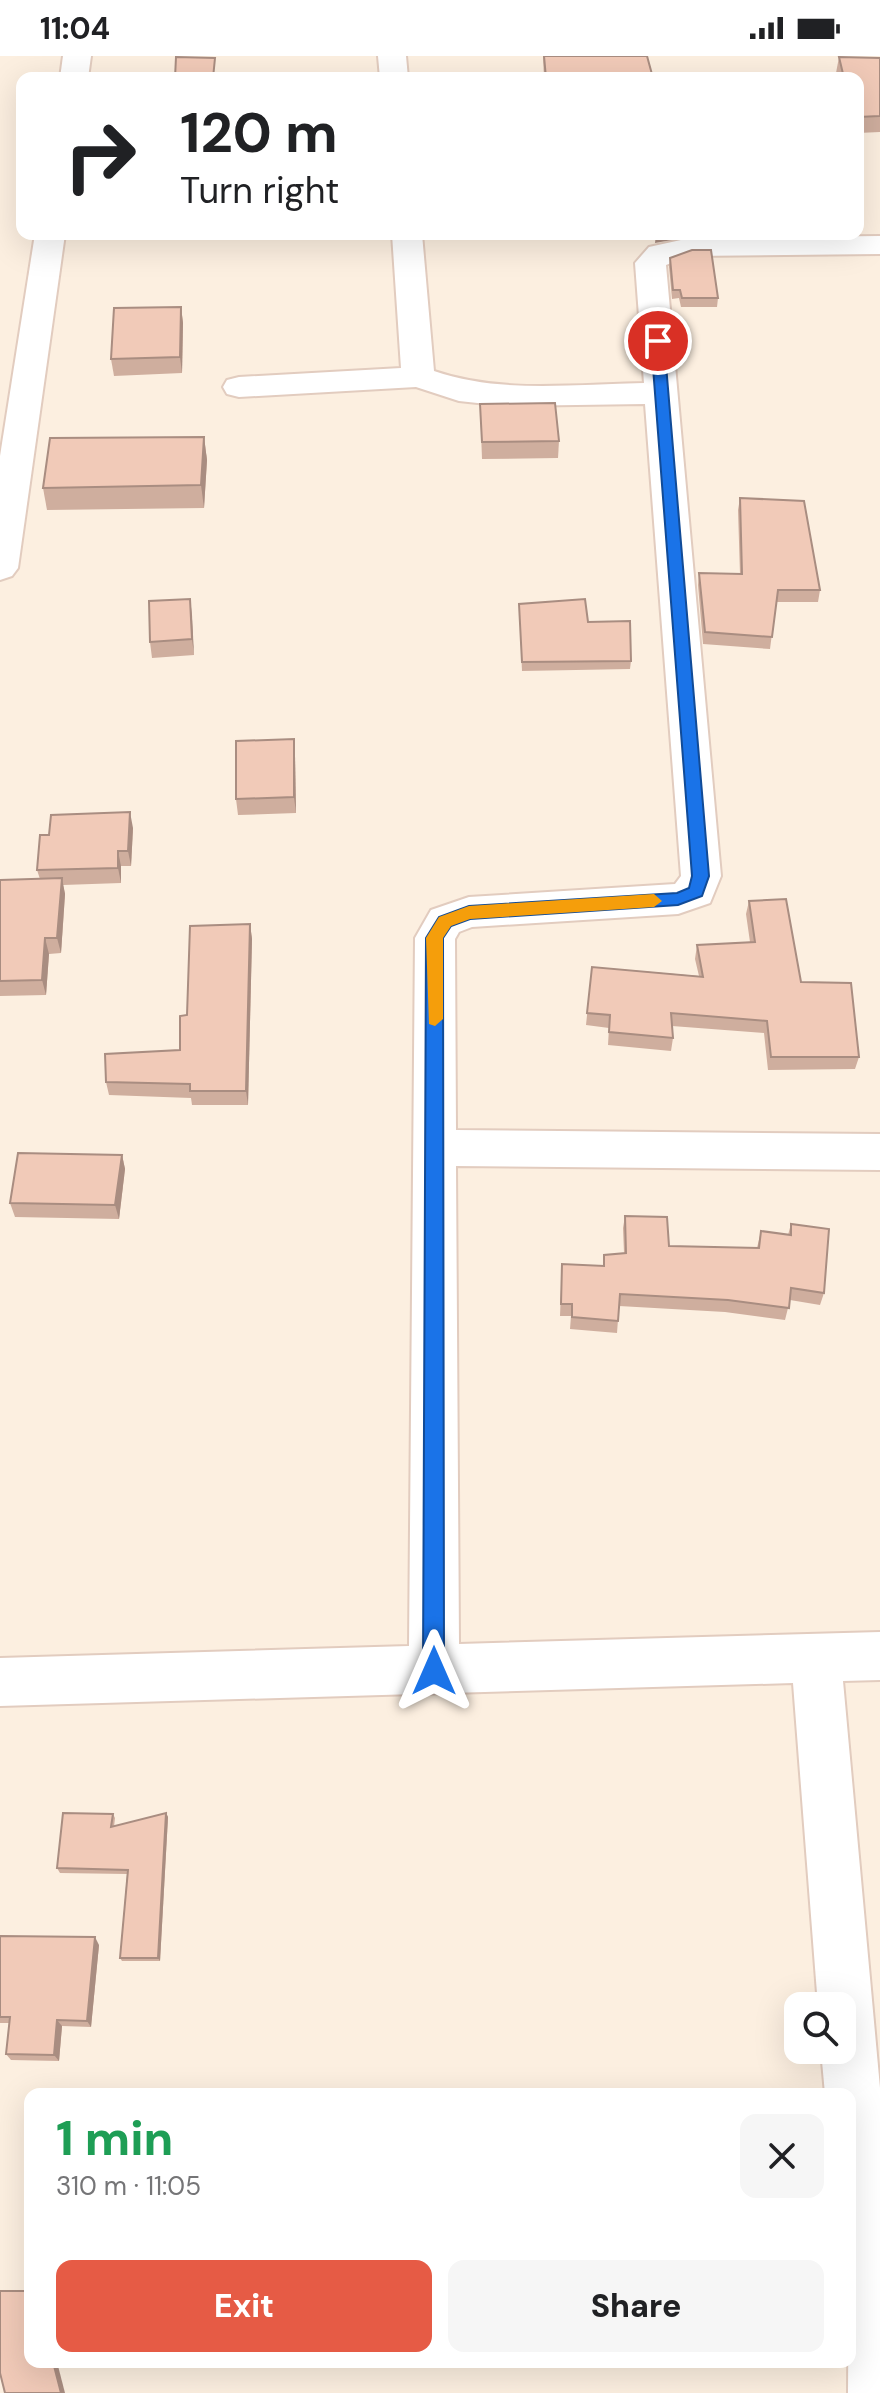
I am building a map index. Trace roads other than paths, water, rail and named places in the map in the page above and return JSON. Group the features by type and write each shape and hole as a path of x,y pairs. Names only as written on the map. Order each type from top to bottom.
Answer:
{"street":[{"path":"0,568 11,427 49,240"},
{"path":"407,240 418,377"},
{"path":"434,1671 435,938 445,921 469,912 678,899 696,892 701,876 650,263 660,254 690,247 880,245"},
{"path":"239,387 418,377 459,391 505,396 663,393"},
{"path":"434,1148 880,1152"},
{"path":"0,1682 816,1661 880,1656"},
{"path":"816,1661 852,2088"},
{"path":"856,2133 878,2393"}]}
